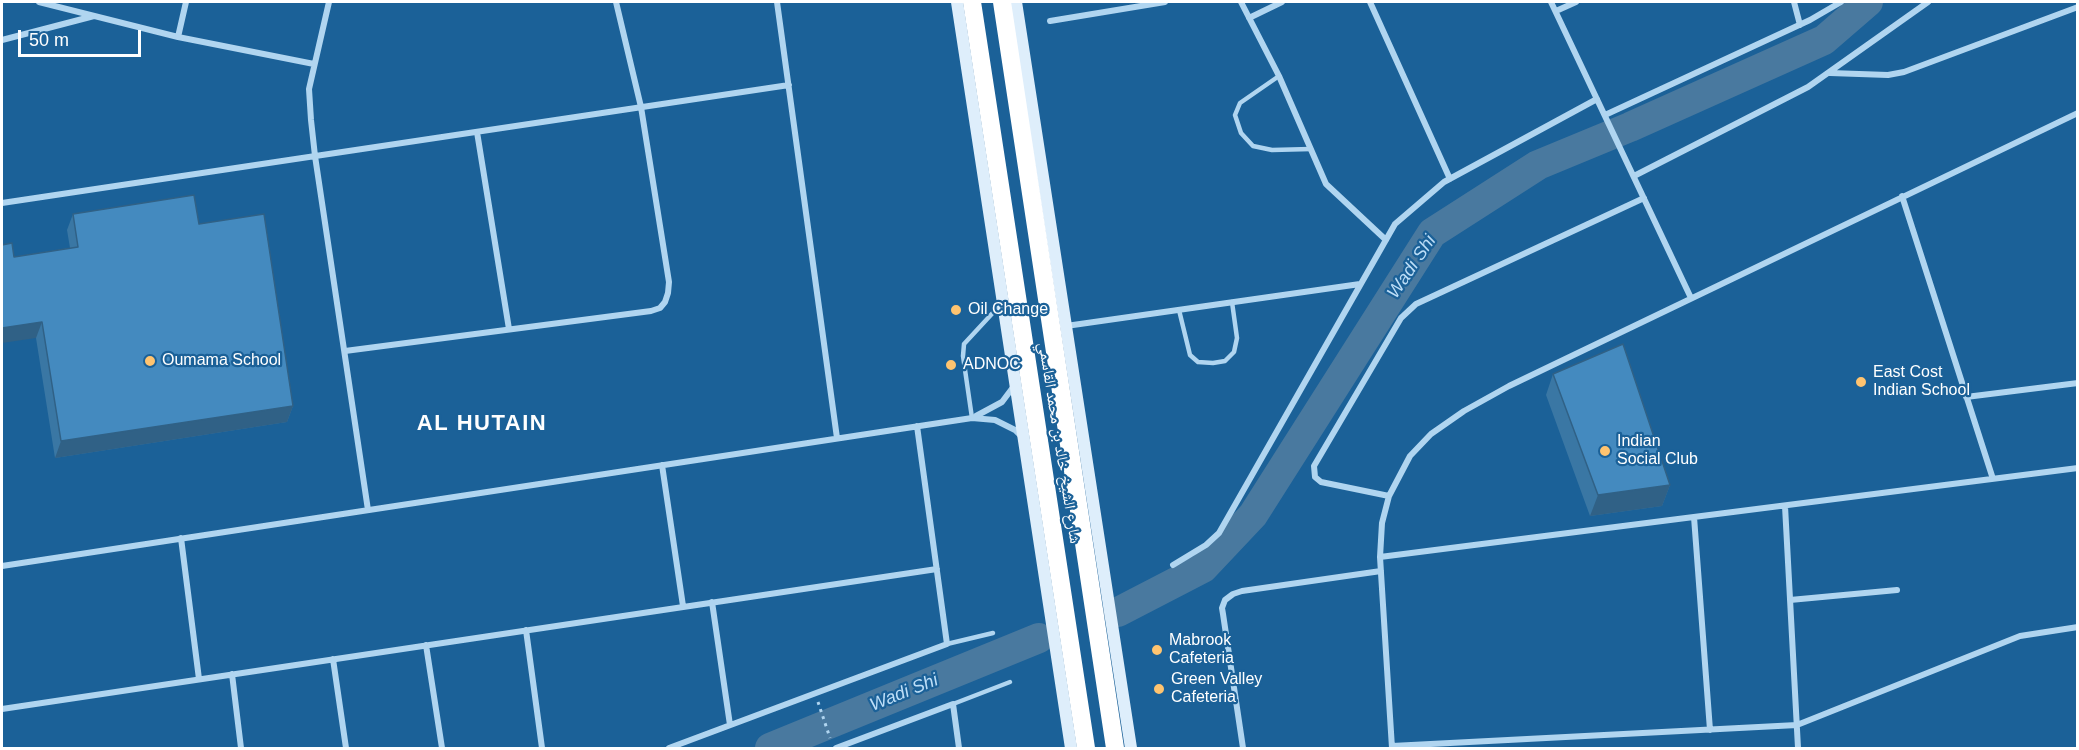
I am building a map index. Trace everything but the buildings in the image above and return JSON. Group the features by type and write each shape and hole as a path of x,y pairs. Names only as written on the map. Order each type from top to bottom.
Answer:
{"highway":[{"name":"شارع الشيخ خالد بن محمد القاسمي","path":"972,2 989,162 1048,548 1060,582 1086,748"},
{"name":"شارع الشيخ خالد بن محمد القاسمي","path":"1002,2 1073,419 1090,579 1115,748"}],"street":[{"path":"39,2 178,37 314,64"},
{"path":"178,37 186,2"},
{"path":"329,2 309,89 315,156 369,510"},
{"path":"345,351 660,308 668,293 669,282 641,107 616,2"},
{"path":"777,2 837,438"},
{"path":"957,2 989,162 1003,303 1015,384 1024,438 1048,548 1071,748"},
{"path":"1016,2 1066,326 1073,419 1131,748"},
{"path":"1050,21 1164,2"},
{"path":"1241,2 1279,76 1326,184 1386,240"},
{"path":"1249,18 1282,2"},
{"path":"1370,2 1450,178"},
{"path":"1551,2 1691,298"},
{"path":"1556,11 1576,2"},
{"path":"1794,2 1800,25"},
{"path":"1605,115 1800,25 1841,2"},
{"path":"1634,176 1808,87 1928,2"},
{"path":"1829,73 1888,75 1904,72 2078,7"},
{"path":"2,40 97,15"},
{"path":"2,203 789,85"},
{"path":"1173,565 1206,545 1220,533 1395,224 1450,178 1597,99"},
{"path":"2078,113 1509,386 1464,411 1431,434 1410,456 1389,496 1382,524 1380,557 1392,748 1797,725 2020,636 2078,627"},
{"path":"477,132 509,329"},
{"path":"1902,196 1993,479"},
{"path":"1389,496 1321,482 1316,477 1314,466 1401,318 1416,304 1644,198"},
{"path":"1066,326 1360,284"},
{"path":"1966,397 2078,383"},
{"path":"2,566 972,418 1002,402 1015,384"},
{"path":"972,418 995,420 1016,430 1024,438"},
{"path":"669,748 947,644 917,426"},
{"path":"662,465 683,606"},
{"path":"1380,557 2078,468"},
{"path":"1785,506 1798,748"},
{"path":"1694,517 1710,730"},
{"path":"181,538 199,679"},
{"path":"2,708 937,569"},
{"path":"1243,748 1222,608 1226,600 1242,591 1381,570"},
{"path":"1790,600 1897,590"},
{"path":"712,602 730,725"},
{"path":"526,630 542,748"},
{"path":"426,645 442,748"},
{"path":"333,659 346,748"},
{"path":"232,674 242,748"},
{"path":"836,748 953,704 959,748"}],"lane":[{"path":"1279,76 1240,103 1236,115 1241,133 1253,146 1272,150 1311,149"},
{"path":"1179,310 1190,355 1198,362 1226,362 1234,352 1237,338 1232,302"},
{"path":"972,418 963,356 964,345 1003,303"},
{"path":"947,644 993,633"},
{"path":"953,704 1010,682"}],"path":[{"path":"819,704 831,740"}],"waterway":[{"name":"Wadi Shi","path":"1118,612 1203,568 1253,515 1432,233 1538,165 1630,127 1824,40 1868,2"},
{"name":"Wadi Shi","path":"770,748 1039,638"}],"place":[{"name":"Oil Change","path":"956,310"},
{"name":"Oumama School","path":"150,361"},
{"name":"ADNOC","path":"951,365"},
{"name":"East Cost Indian School","path":"1861,382"},
{"name":"Indian Social Club","path":"1605,451"},
{"name":"Mabrook Cafeteria","path":"1157,650"},
{"name":"Green Valley Cafeteria","path":"1159,689"}],"district":[{"name":"AL HUTAIN","path":"482,424"}]}
